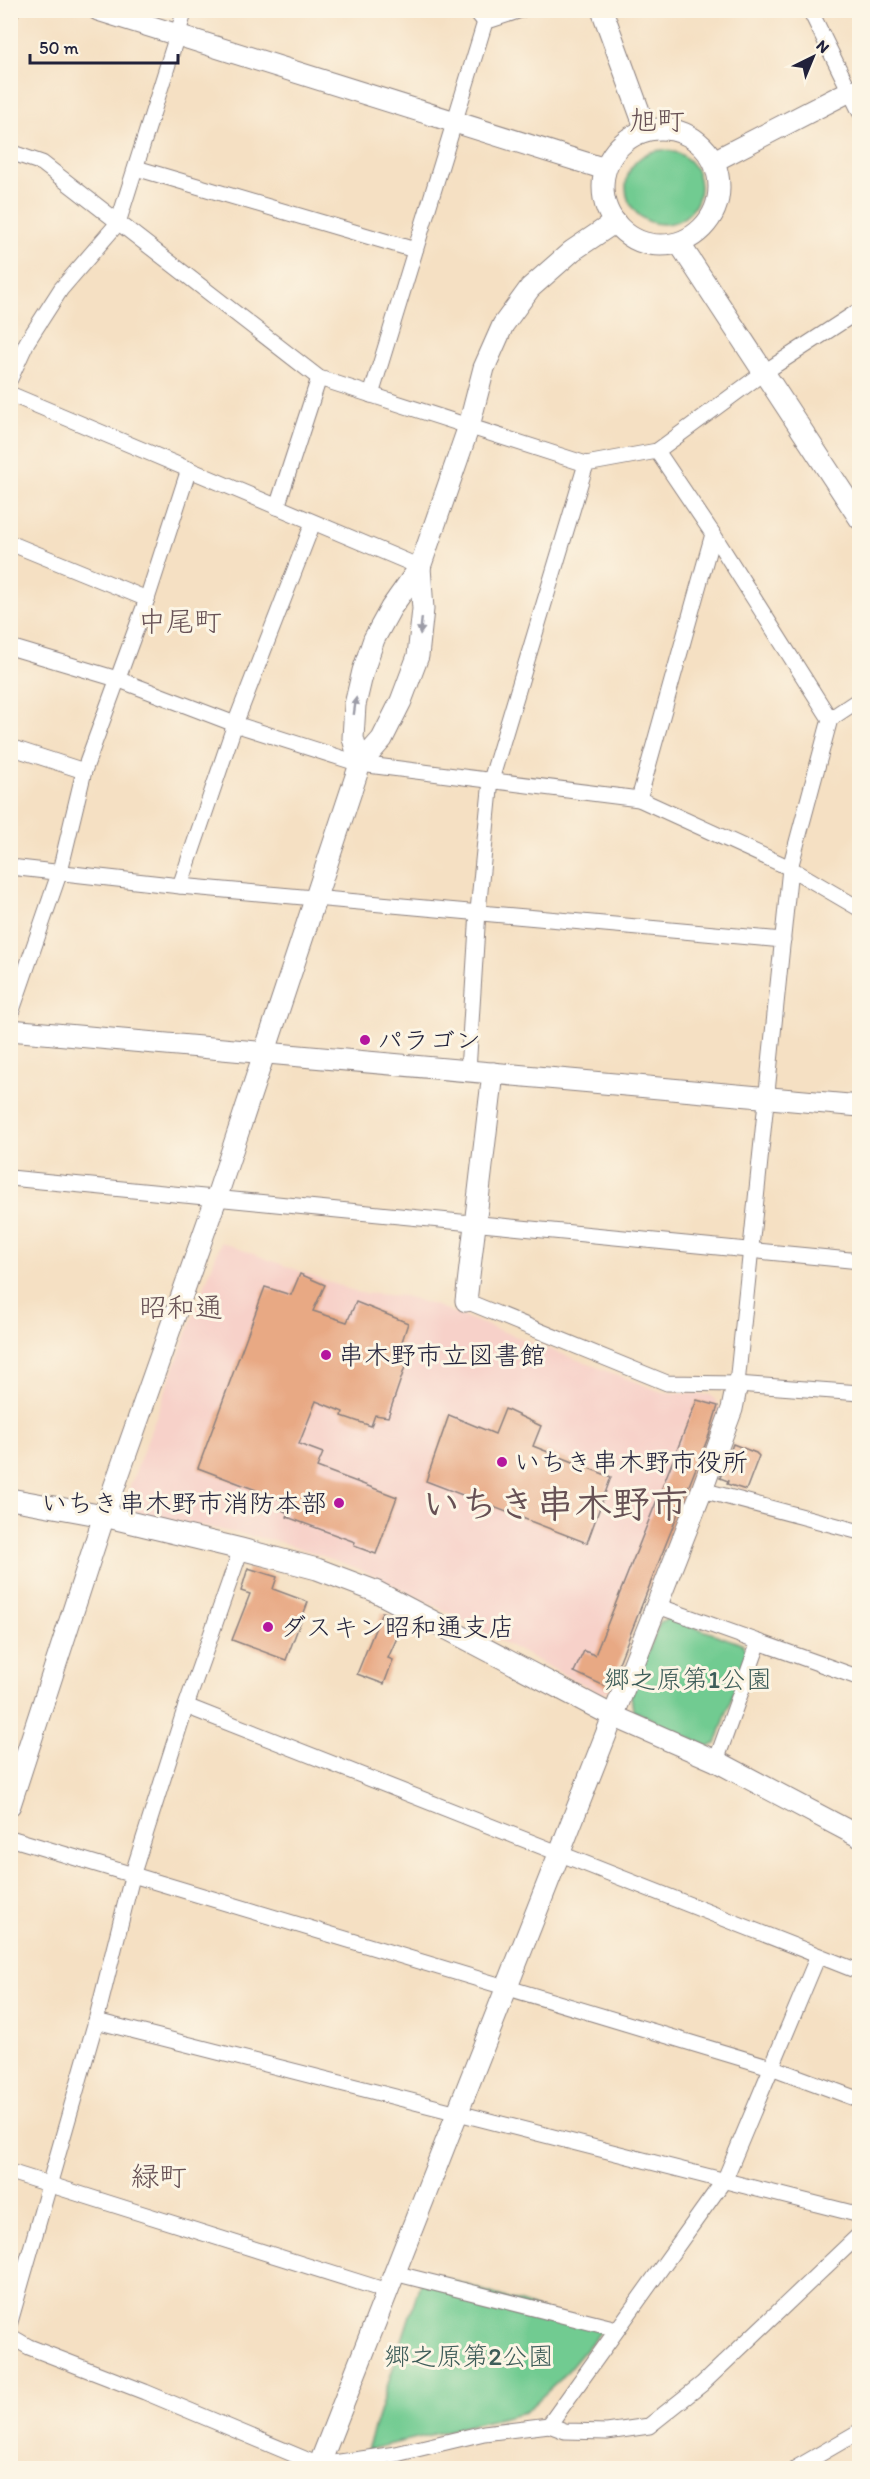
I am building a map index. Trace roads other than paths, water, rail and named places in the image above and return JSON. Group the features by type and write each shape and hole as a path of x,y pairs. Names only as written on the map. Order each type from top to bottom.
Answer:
{"street":[{"path":"98,10 605,170"},
{"path":"10,379 27,342 61,290 118,223 185,10"},
{"path":"475,10 485,22"},
{"path":"485,22 521,10"},
{"path":"602,10 646,130"},
{"path":"810,10 854,90 860,112"},
{"path":"371,395 485,22"},
{"path":"714,161 854,90"},
{"path":"666,128 686,133 703,144 714,161 720,180 719,201 711,219 697,234 679,243 665,245 643,242 625,232 615,222 606,206 603,188 605,170 614,152 628,138 646,130 666,128"},
{"path":"10,152 42,163 319,378 586,464 657,451 763,373 860,310"},
{"path":"136,168 415,250"},
{"path":"360,764 352,738 355,705 363,670 374,639 391,608 420,567 469,426 484,368 503,325 530,288 572,251 615,222"},
{"path":"679,243 860,519"},
{"path":"277,507 319,378"},
{"path":"10,394 420,567"},
{"path":"657,451 713,534 830,719"},
{"path":"468,1071 478,911 491,780 586,464"},
{"path":"10,1016 60,872 84,771 147,599 189,469"},
{"path":"180,886 235,724 313,523"},
{"path":"639,799 713,534"},
{"path":"10,543 147,599"},
{"path":"10,1805 104,1516 216,1199 360,764 382,739 401,700 418,656 423,609 420,567"},
{"path":"10,647 117,679 235,724 360,764 639,799 790,868 860,909"},
{"path":"318,2467 732,1409 737,1384 768,1097 790,868 830,719 860,699"},
{"path":"10,747 84,771"},
{"path":"10,867 180,886 315,896 783,940"},
{"path":"10,1030 860,1106"},
{"path":"493,1074 466,1301 667,1383 737,1384 860,1394"},
{"path":"10,1178 860,1261"},
{"path":"702,1490 860,1532"},
{"path":"10,1499 104,1516 241,1549 317,1569 375,1591 612,1715 716,1761 860,1837"},
{"path":"10,2322 96,2021 133,1874 186,1706 241,1549"},
{"path":"655,1605 860,1678"},
{"path":"716,1761 759,1642"},
{"path":"186,1706 860,1972"},
{"path":"10,1838 771,2067 860,2100"},
{"path":"549,2425 725,2179 818,1956"},
{"path":"96,2021 860,2215"},
{"path":"10,2172 391,2282 617,2329"},
{"path":"10,2336 318,2467 396,2454 484,2433 549,2425 565,2431 607,2432 649,2426 702,2384 860,2234"},
{"path":"796,2469 860,2431"}],"place":[{"name":"パラゴン","path":"365,1040"},
{"name":"串木野市立図書館","path":"326,1355"},
{"name":"いちき串木野市役所","path":"502,1462"},
{"name":"いちき串木野市消防本部","path":"339,1503"},
{"name":"ダスキン昭和通支店","path":"268,1627"}],"district":[{"name":"旭町","path":"657,120"},
{"name":"中尾町","path":"180,621"},
{"name":"昭和通","path":"181,1307"},
{"name":"いちき串木野市","path":"555,1504"},
{"name":"緑町","path":"159,2176"}],"park label":[{"name":"郷之原第1公園","path":"688,1679"},
{"name":"郷之原第2公園","path":"469,2356"}]}
